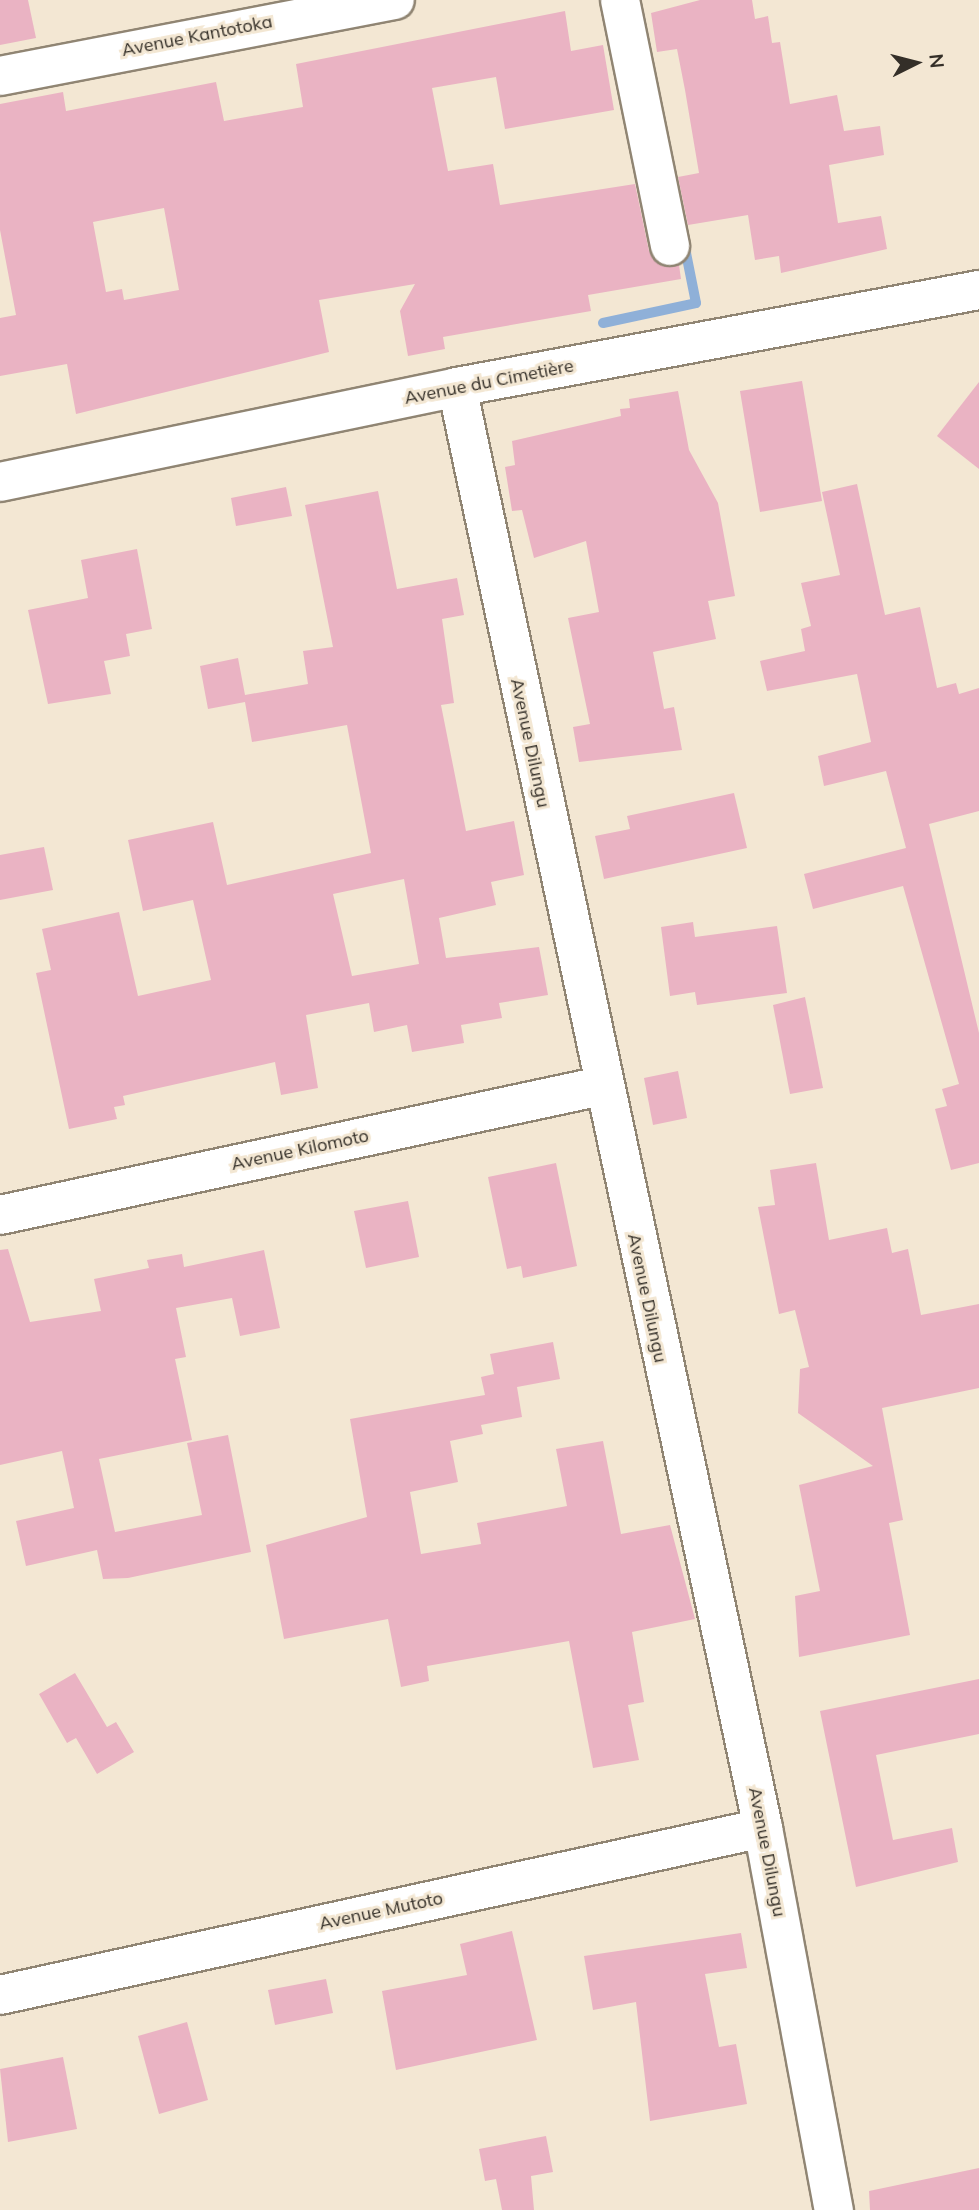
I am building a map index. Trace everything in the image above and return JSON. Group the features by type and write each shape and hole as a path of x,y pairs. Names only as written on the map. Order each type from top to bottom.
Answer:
{"street":[{"name":"Avenue Kantotoka","path":"0,76 255,12 395,0"},
{"path":"620,0 670,246"},
{"name":"Avenue du Cimetière","path":"0,481 457,387 979,290"},
{"name":"Avenue Dilungu","path":"457,387 601,1086 763,1828 834,2210"},
{"name":"Avenue Kilomoto","path":"0,1215 601,1086"},
{"name":"Avenue Mutoto","path":"0,1995 763,1828"}],"building":[{"path":"0,0 28,0 36,38 0,45"},
{"path":"700,0 752,0 755,19 768,16 772,43 780,42 790,104 837,95 844,131 880,126 884,155 829,165 838,223 881,216 887,249 781,273 779,256 755,260 748,215 688,225 678,177 699,173 685,90 677,49 657,52 651,13"},
{"path":"565,11 571,51 603,45 614,110 505,129 496,77 432,88 448,171 493,164 500,205 635,184 649,251 662,266 679,265 681,279 588,295 591,311 443,337 445,349 408,356 400,311 415,284 319,300 329,352 76,414 67,364 0,376 0,318 16,315 0,230 0,104 63,92 66,111 216,82 224,121 303,107 296,64","holes":["164,208 179,290 124,300 122,289 106,292 93,222"]},
{"path":"802,381 822,501 760,512 740,391"},
{"path":"979,382 979,469 937,436"},
{"path":"678,391 689,450 718,503 735,596 708,601 716,639 653,652 664,709 674,707 682,750 579,762 573,727 590,724 568,618 599,612 586,541 534,558 522,510 512,511 505,467 515,465 512,441 621,416 620,409 630,408 629,399"},
{"path":"857,484 885,615 920,607 937,688 956,683 959,694 979,688 979,811 929,824 979,1033 979,1163 951,1170 935,1109 947,1106 942,1089 959,1084 903,886 813,909 804,874 906,848 886,771 824,786 818,756 871,742 857,674 767,691 760,661 805,651 801,629 811,626 801,583 840,575 822,492"},
{"path":"286,487 292,516 236,526 231,498"},
{"path":"378,491 397,589 457,578 464,615 442,619 454,703 441,705 466,831 514,821 524,875 491,882 496,905 439,918 446,958 539,947 548,995 499,1003 502,1018 461,1025 464,1043 412,1052 407,1025 374,1032 369,1003 306,1015 318,1088 281,1095 275,1062 123,1096 125,1105 114,1107 117,1119 69,1129 36,973 51,970 42,929 119,912 138,996 211,980 193,900 143,911 128,840 213,822 227,885 371,853 347,725 252,742 245,702 208,709 200,666 238,658 245,695 308,684 303,651 333,647 305,505","holes":["404,879 419,964 352,976 333,894"]},
{"path":"137,549 152,629 126,634 130,656 104,661 111,694 48,704 28,610 88,598 81,560"},
{"path":"734,793 747,848 604,879 595,836 630,829 627,816"},
{"path":"44,847 53,890 0,900 0,855"},
{"path":"693,922 695,937 777,926 787,993 697,1005 695,992 670,996 661,927"},
{"path":"805,997 823,1088 790,1094 773,1005"},
{"path":"678,1071 687,1118 653,1125 644,1078"},
{"path":"556,1163 577,1266 523,1278 521,1266 507,1269 488,1177"},
{"path":"816,1163 829,1240 887,1228 892,1253 908,1249 921,1315 979,1304 979,1388 882,1408 903,1520 889,1523 910,1635 799,1657 795,1596 820,1591 799,1485 873,1466 798,1413 800,1369 809,1367 795,1310 779,1314 758,1207 775,1205 770,1170"},
{"path":"408,1201 419,1257 366,1268 354,1211"},
{"path":"8,1249 30,1322 101,1311 94,1279 149,1268 147,1260 182,1254 184,1267 264,1250 280,1328 240,1336 232,1298 176,1308 186,1357 175,1359 192,1440 99,1459 115,1532 202,1515 187,1443 228,1435 251,1552 128,1578 103,1579 97,1550 26,1566 16,1521 74,1508 62,1451 0,1465 0,1250"},
{"path":"553,1342 560,1379 517,1387 522,1417 481,1425 483,1434 450,1441 458,1482 410,1492 421,1554 481,1544 477,1523 567,1506 556,1449 603,1441 621,1534 670,1525 695,1619 632,1632 644,1702 628,1705 639,1760 593,1768 569,1641 427,1666 429,1681 401,1687 388,1619 284,1639 266,1545 367,1517 350,1419 485,1395 481,1377 494,1374 490,1354"},
{"path":"75,1673 107,1727 116,1722 134,1752 97,1774 76,1738 67,1743 39,1694"},
{"path":"979,1679 979,1734 876,1755 893,1840 952,1828 958,1862 856,1887 820,1711"},
{"path":"512,1931 537,2040 396,2070 382,1991 467,1975 460,1944"},
{"path":"741,1933 747,1968 705,1974 719,2047 736,2044 747,2104 650,2121 636,2002 593,2010 584,1956"},
{"path":"326,1979 333,2013 275,2025 268,1990"},
{"path":"187,2022 208,2100 159,2114 138,2036"},
{"path":"63,2057 77,2129 8,2142 0,2069"},
{"path":"546,2136 553,2172 531,2176 534,2210 502,2210 496,2179 485,2181 479,2149"},
{"path":"979,2168 979,2210 870,2210 869,2191"}],"waterway":[{"path":"603,323 696,303 684,243"}]}
